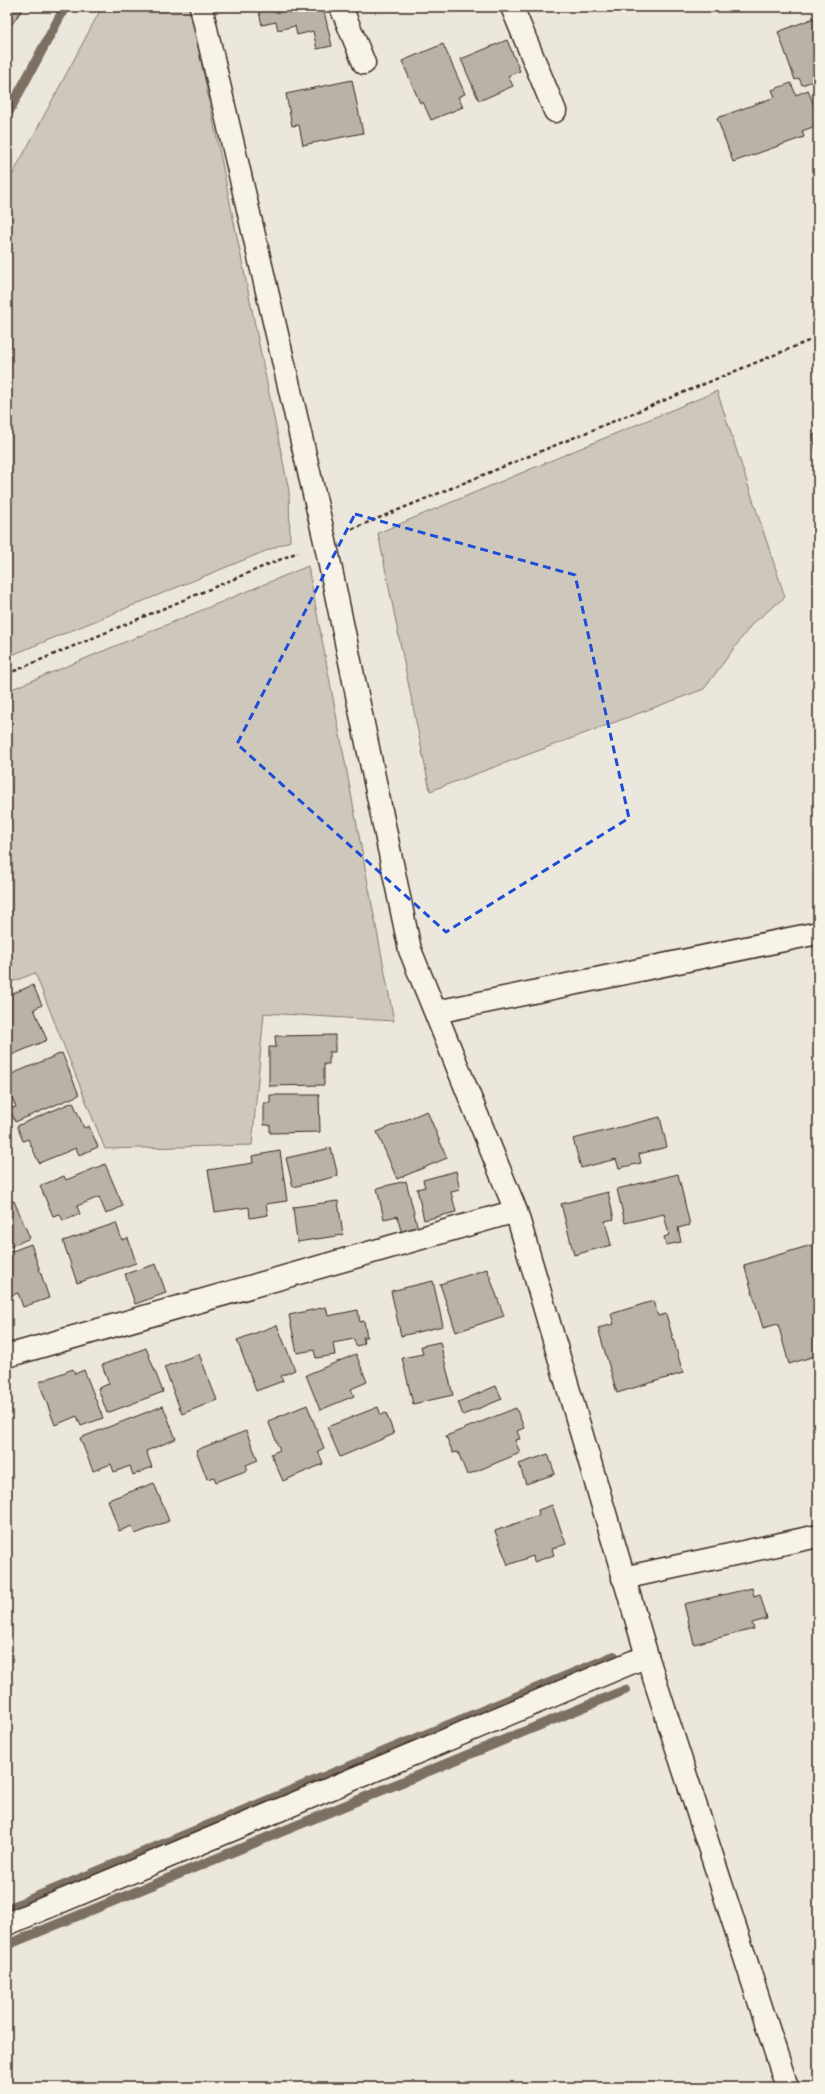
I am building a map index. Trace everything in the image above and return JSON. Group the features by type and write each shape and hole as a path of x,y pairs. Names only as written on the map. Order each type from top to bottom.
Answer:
{"street":[{"path":"201,7 325,540 410,950 516,1211 646,1656 787,2087"},
{"path":"341,7 364,63"},
{"path":"512,7 556,111"},
{"path":"436,1012 818,933"},
{"path":"7,1356 516,1211"},
{"path":"623,1578 818,1536"},
{"path":"7,1924 646,1656"}],"path":[{"path":"7,674 325,540 818,337"}],"highlighted area":[{"path":"355,514 575,575 629,818 446,932 237,744"}],"shaded area":[{"path":"102,7 190,7 289,491 290,541 7,657 7,185"},
{"path":"717,391 785,597 752,624 704,689 430,791 378,533"},
{"path":"308,566 394,1021 264,1013 252,1145 105,1149 35,973 7,984 7,691"}],"building":[{"path":"7,7 24,7 7,31"},
{"path":"280,7 281,10 298,7 301,9 323,7 332,46 317,49 313,31 297,35 295,26 278,30 276,22 262,25 258,8"},
{"path":"814,18 818,28 818,87 815,88 813,81 802,85 799,78 795,80 778,32"},
{"path":"507,40 520,71 508,76 513,86 479,101 461,59"},
{"path":"443,44 465,94 458,97 463,107 431,120 423,102 420,103 402,61"},
{"path":"352,80 363,133 303,145 299,125 292,126 286,94"},
{"path":"791,83 796,95 808,90 818,116 818,125 802,131 804,137 733,162 717,118 775,97 772,90"},
{"path":"818,434 818,459 813,435"},
{"path":"33,985 42,1005 34,1009 47,1040 7,1057 7,996"},
{"path":"335,1035 335,1052 329,1052 329,1064 324,1064 324,1085 269,1086 269,1047 276,1047 275,1036"},
{"path":"62,1053 79,1095 15,1122 10,1109 16,1107 7,1086 7,1076"},
{"path":"270,1095 319,1095 320,1132 270,1133 270,1125 264,1125 264,1103 270,1103"},
{"path":"73,1102 84,1128 89,1126 98,1147 79,1155 76,1148 39,1163 28,1139 23,1141 17,1126"},
{"path":"427,1111 447,1158 397,1179 377,1132"},
{"path":"660,1117 667,1147 639,1154 641,1163 619,1168 616,1159 581,1168 573,1139"},
{"path":"331,1148 338,1176 293,1187 286,1158"},
{"path":"280,1151 287,1201 266,1204 268,1215 250,1218 249,1207 215,1212 208,1170 253,1163 252,1156"},
{"path":"105,1164 123,1206 106,1214 99,1197 77,1206 80,1214 63,1221 60,1214 53,1216 40,1186 64,1176 66,1180"},
{"path":"456,1171 460,1190 451,1192 456,1212 424,1220 417,1189 425,1187 423,1180"},
{"path":"678,1174 690,1225 678,1228 681,1242 666,1245 664,1237 669,1235 664,1214 625,1223 617,1189"},
{"path":"406,1181 419,1233 403,1238 397,1216 384,1219 377,1188"},
{"path":"608,1192 614,1219 605,1221 611,1245 574,1255 561,1204"},
{"path":"14,1201 30,1238 7,1248 7,1204"},
{"path":"338,1201 343,1235 297,1242 293,1207"},
{"path":"116,1223 122,1240 128,1238 136,1263 77,1283 63,1241"},
{"path":"818,1243 818,1313 814,1314 818,1328 818,1355 789,1364 778,1324 763,1328 744,1265"},
{"path":"31,1244 49,1298 23,1307 18,1293 7,1297 7,1253"},
{"path":"156,1264 166,1293 135,1304 125,1274"},
{"path":"487,1269 504,1316 456,1332 440,1284"},
{"path":"433,1281 443,1326 401,1336 391,1291"},
{"path":"653,1301 658,1316 666,1314 683,1373 617,1393 598,1328 614,1324 611,1314"},
{"path":"326,1307 328,1316 358,1310 360,1322 364,1321 367,1337 363,1337 364,1344 356,1346 354,1339 333,1343 335,1355 316,1358 314,1350 297,1353 289,1315"},
{"path":"277,1325 295,1370 281,1376 283,1381 256,1391 237,1340"},
{"path":"440,1342 453,1395 413,1404 402,1358 423,1354 421,1346"},
{"path":"146,1348 163,1392 107,1413 98,1388 109,1384 102,1365"},
{"path":"199,1354 217,1400 182,1414 164,1367"},
{"path":"356,1354 367,1382 351,1389 354,1396 320,1410 306,1375"},
{"path":"73,1369 75,1374 84,1370 103,1418 81,1426 77,1416 55,1425 39,1382"},
{"path":"496,1386 502,1399 463,1415 458,1402"},
{"path":"307,1405 324,1448 318,1451 323,1464 283,1481 271,1454 280,1450 268,1421"},
{"path":"163,1406 176,1439 146,1451 152,1467 133,1475 130,1466 114,1472 111,1464 93,1471 80,1438"},
{"path":"378,1407 381,1415 386,1413 394,1434 340,1457 327,1427"},
{"path":"516,1408 524,1428 517,1431 520,1439 515,1440 520,1453 467,1475 458,1452 453,1453 446,1436"},
{"path":"246,1431 258,1460 246,1465 248,1470 216,1482 214,1477 207,1479 196,1450"},
{"path":"548,1454 555,1474 526,1484 519,1464"},
{"path":"154,1483 169,1521 135,1534 132,1526 119,1531 108,1500"},
{"path":"552,1505 566,1544 552,1549 554,1555 534,1562 533,1556 508,1565 495,1531 539,1515 538,1510"},
{"path":"752,1588 754,1596 760,1594 767,1619 752,1623 754,1629 694,1644 684,1604"}],"waterway":[{"path":"7,115 65,7"},
{"path":"7,1909 614,1656"},
{"path":"7,1945 625,1690"}]}
